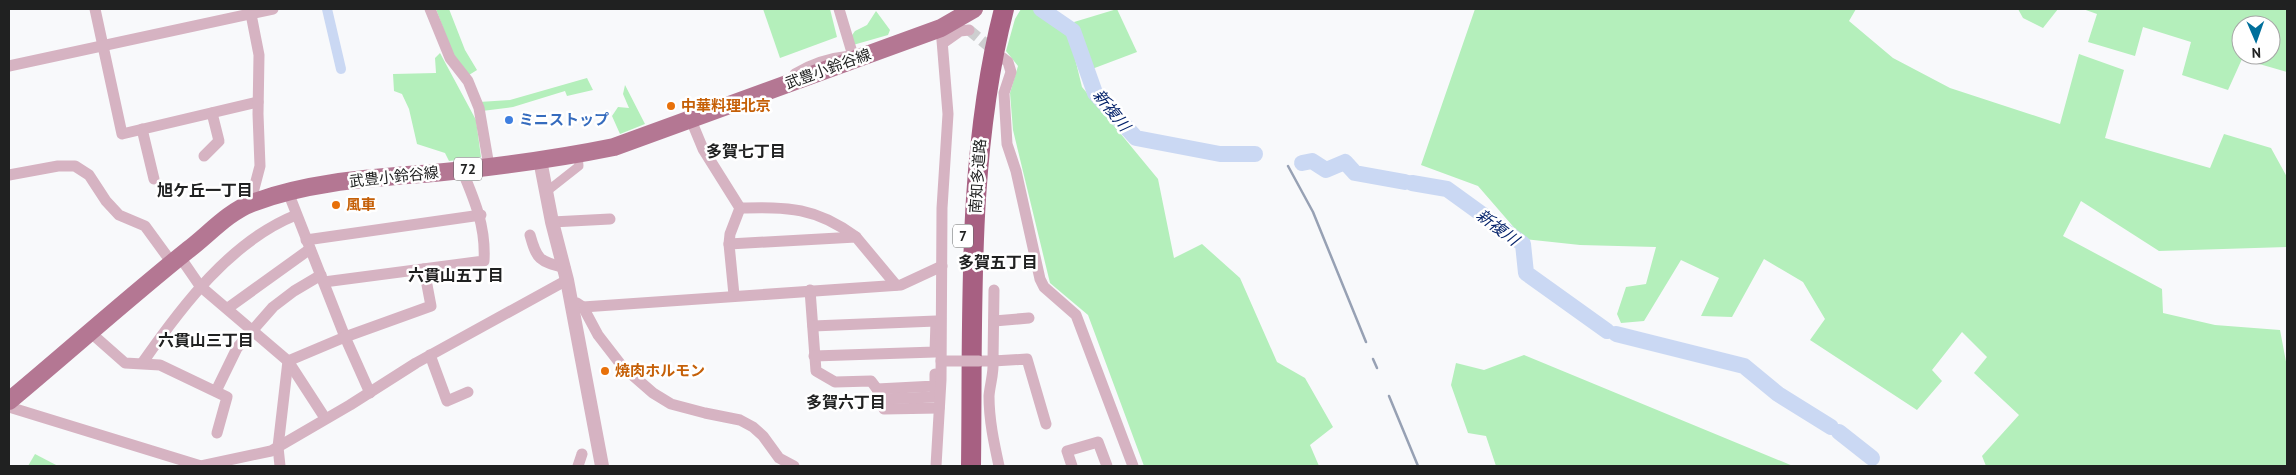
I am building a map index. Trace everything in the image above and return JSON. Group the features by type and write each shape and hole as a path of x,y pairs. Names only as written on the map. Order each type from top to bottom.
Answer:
{"highway":[{"name":"南知多道路","path":"958,466 966,161 972,101 990,9"},
{"name":"南知多道路","path":"971,466 978,161 989,72 1004,9"}],"main road":[{"name":"武豊小鈴谷線","path":"9,401 176,260 233,214 250,204 288,192 322,185 540,160 614,147 692,120 858,56 942,35 974,9"}],"street":[{"path":"95,9 122,134 258,102"},
{"path":"9,66 250,11 274,9"},
{"path":"430,9 450,58 468,81 478,108 489,166"},
{"path":"839,9 858,56"},
{"path":"250,11 259,55 260,166 250,204"},
{"path":"879,394 935,386 938,356 942,266 942,208 948,114 942,35 969,30"},
{"path":"1003,58 1008,62 1011,72 1004,93 1007,144 1016,172 1040,279 1044,287 1076,315 1133,466"},
{"path":"204,156 219,141 212,113"},
{"path":"692,120 702,149 740,208"},
{"path":"142,129 154,179"},
{"path":"546,192 579,166 578,154"},
{"path":"540,160 552,222 566,274 577,304 602,466"},
{"path":"9,175 58,166 75,166 89,175 106,201 119,214 145,226 200,286 253,329 288,361 325,418"},
{"path":"216,392 237,348 273,307 322,278 424,269 484,261 484,231 480,215 462,170"},
{"path":"288,192 345,337 370,393"},
{"path":"740,208 779,207 808,212 835,221 856,237 896,285"},
{"path":"734,296 729,244 730,234 740,208"},
{"path":"143,362 200,286 262,231 296,214"},
{"path":"228,308 308,244 480,215"},
{"path":"552,222 610,219"},
{"path":"530,235 536,255 566,274"},
{"path":"729,244 856,237"},
{"path":"577,304 896,285 942,266"},
{"path":"288,361 345,337 431,306 424,269"},
{"path":"9,407 201,466 271,451 566,274"},
{"path":"810,290 816,371 834,382 871,381 879,394 884,409 939,408"},
{"path":"994,290 994,372 989,394 998,466"},
{"path":"577,304 598,335 635,379 672,404 740,420 753,427 763,436 779,458 794,466"},
{"path":"994,320 1029,318"},
{"path":"813,326 936,321 939,408 936,466"},
{"path":"91,333 124,363 143,362 160,365 227,398 217,433"},
{"path":"430,355 447,400 468,392"},
{"path":"814,356 938,356 993,361 1027,359 1046,424"},
{"path":"280,466 278,447 288,361"},
{"path":"1072,466 1067,451 1098,442 1107,466"},
{"path":"578,466 582,454"},
{"path":"770,466 779,458"}],"green space":[{"path":"436,9 449,9 465,50 477,70 469,75 454,57"},
{"path":"763,9 830,9 837,37 780,58"},
{"path":"1021,9 1034,9 1069,34 1082,87 1158,179 1174,258 1202,244 1240,278 1277,362 1305,378 1333,427 1310,445 1319,466 1144,466 1088,315 1050,283 1013,130 1010,93 1018,66 1006,51 1015,19"},
{"path":"1117,9 1137,52 1092,69 1074,22"},
{"path":"1475,9 1856,9 1849,21 1893,58 1950,88 2060,124 2079,54 2124,70 2105,138 2210,168 2224,134 2271,148 2287,177 2287,247 2159,251 2081,201 2063,236 2162,289 2163,313 2215,325 2280,330 2287,367 2287,466 1986,466 1982,456 2019,415 1974,373 1987,357 1962,332 1932,370 1942,381 1917,410 1810,340 1825,319 1803,282 1764,259 1732,317 1701,316 1719,278 1681,260 1644,321 1621,323 1617,314 1626,287 1646,284 1656,247 1580,245 1524,239 1478,186 1421,165"},
{"path":"2018,9 2058,9 2043,28 2023,18"},
{"path":"2083,9 2287,9 2287,72 2263,65 2281,65 2281,15 2231,15 2231,65 2239,65 2228,90 2182,75 2191,42 2143,27 2135,56 2088,42 2097,14"},
{"path":"876,11 890,30 888,35 853,45 850,38 855,31 867,25"},
{"path":"440,53 476,120 481,157 449,161 445,153 417,144 409,109 402,94 394,91 393,74 436,73 435,58"},
{"path":"587,78 593,90 567,96 565,91 513,107 482,111 479,102 510,100"},
{"path":"625,85 645,124 620,134 612,116 618,107 629,108 623,94"},
{"path":"1524,355 1793,466 1496,466 1486,436 1468,433 1451,385 1456,363 1484,370"},
{"path":"35,454 58,466 28,466"}],"waterway":[{"path":"327,9 341,69"},
{"name":"新複川","path":"1041,9 1073,31 1095,93 1136,138 1220,154 1255,154"},
{"name":"新複川","path":"1302,163 1312,161 1326,170 1345,162 1355,173 1405,182"},
{"path":"1288,166 1313,212 1366,342"},
{"name":"新複川","path":"1412,183 1447,189 1523,244 1526,273 1607,331"},
{"name":"新複川","path":"1616,334 1744,366 1778,394 1831,427"},
{"path":"1373,359 1377,368"},
{"path":"1389,396 1418,466"},
{"name":"新複川","path":"1839,432 1872,458"}],"tunnel":[{"path":"969,30 998,54"}],"place":[{"name":"中華料理北京","path":"671,106"},
{"name":"ミニストップ","path":"509,120"},
{"name":"風車","path":"336,205"},
{"name":"焼肉ホルモン","path":"605,371"}],"district":[{"name":"多賀七丁目","path":"746,151"},
{"name":"旭ケ丘一丁目","path":"205,190"},
{"name":"多賀五丁目","path":"998,262"},
{"name":"六貫山五丁目","path":"456,275"},
{"name":"六貫山三丁目","path":"206,340"},
{"name":"多賀六丁目","path":"846,402"}]}
